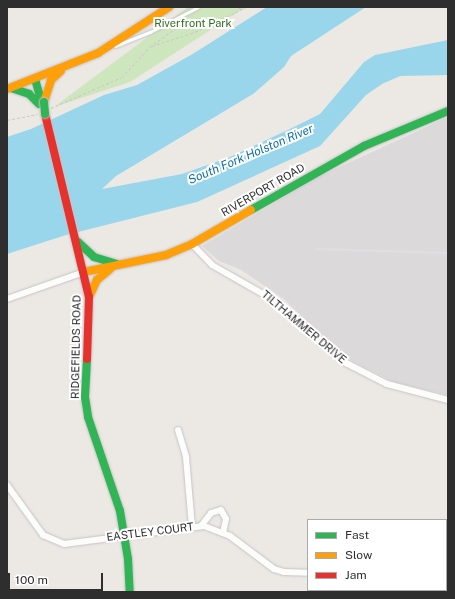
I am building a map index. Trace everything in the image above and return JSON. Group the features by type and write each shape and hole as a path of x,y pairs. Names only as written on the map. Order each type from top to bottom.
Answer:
{"main road":[{"path":"9,88 66,67 98,53 159,10 169,7"},
{"path":"9,88 29,94 43,107 52,80 66,67"},
{"name":"RIDGEFIELDS ROAD","path":"35,79 78,242 89,298 85,398 90,421 115,494 125,534 130,592"},
{"name":"RIVERPORT ROAD","path":"84,272 166,255 192,244 364,146 448,111"},
{"path":"78,242 94,257 104,261 124,264"},
{"path":"89,298 93,286 102,274 124,264"}],"street":[{"name":"TILTHAMMER DRIVE","path":"192,244 212,265 277,302 346,362 387,384 448,400"},
{"path":"7,299 84,272"},
{"path":"178,430 186,457 192,526"},
{"name":"EASTLEY COURT","path":"7,485 34,524 51,540 64,544 125,534 201,526 223,533 274,569 298,574 307,572"},
{"path":"201,526 211,513 221,510 226,519 223,533"}],"lane":[{"path":"98,53 150,32 198,7"}],"path":[{"path":"238,7 242,10"},
{"path":"150,47 195,32 246,7"},
{"path":"7,120 30,117 43,107 122,78 150,47 191,16"}],"shaded area":[{"path":"448,117 448,395 394,382 354,362 336,349 284,299 241,270 219,261 202,246 320,176"}],"green space":[{"name":"Riverfront Park","path":"188,7 246,7 130,82 54,107"}],"water":[{"name":"South Fork Holston River","path":"267,7 366,7 291,56 284,67 253,94 116,176 102,189 182,174 230,157 292,128 320,114 364,62 375,55 448,40 448,75 400,76 382,84 366,95 320,146 197,202 66,235 7,254 7,137 31,129 104,95 137,85 191,55"}],"railway":[{"path":"316,249 448,253"}],"traffic: fast":[{"path":"35,79 42,103"},
{"path":"11,88 29,94 39,104"},
{"path":"44,102 45,114"},
{"path":"251,210 364,146 448,111"},
{"path":"78,242 94,257 117,264"},
{"path":"87,359 85,397 88,417 120,511 128,559 130,592"}],"traffic: slow":[{"path":"7,89 98,53 169,7"},
{"path":"44,102 51,80 61,71"},
{"path":"84,272 166,255 192,244 251,210"},
{"path":"89,297 97,280 110,269"}],"traffic: jam":[{"path":"45,114 89,297 87,359"}]}
